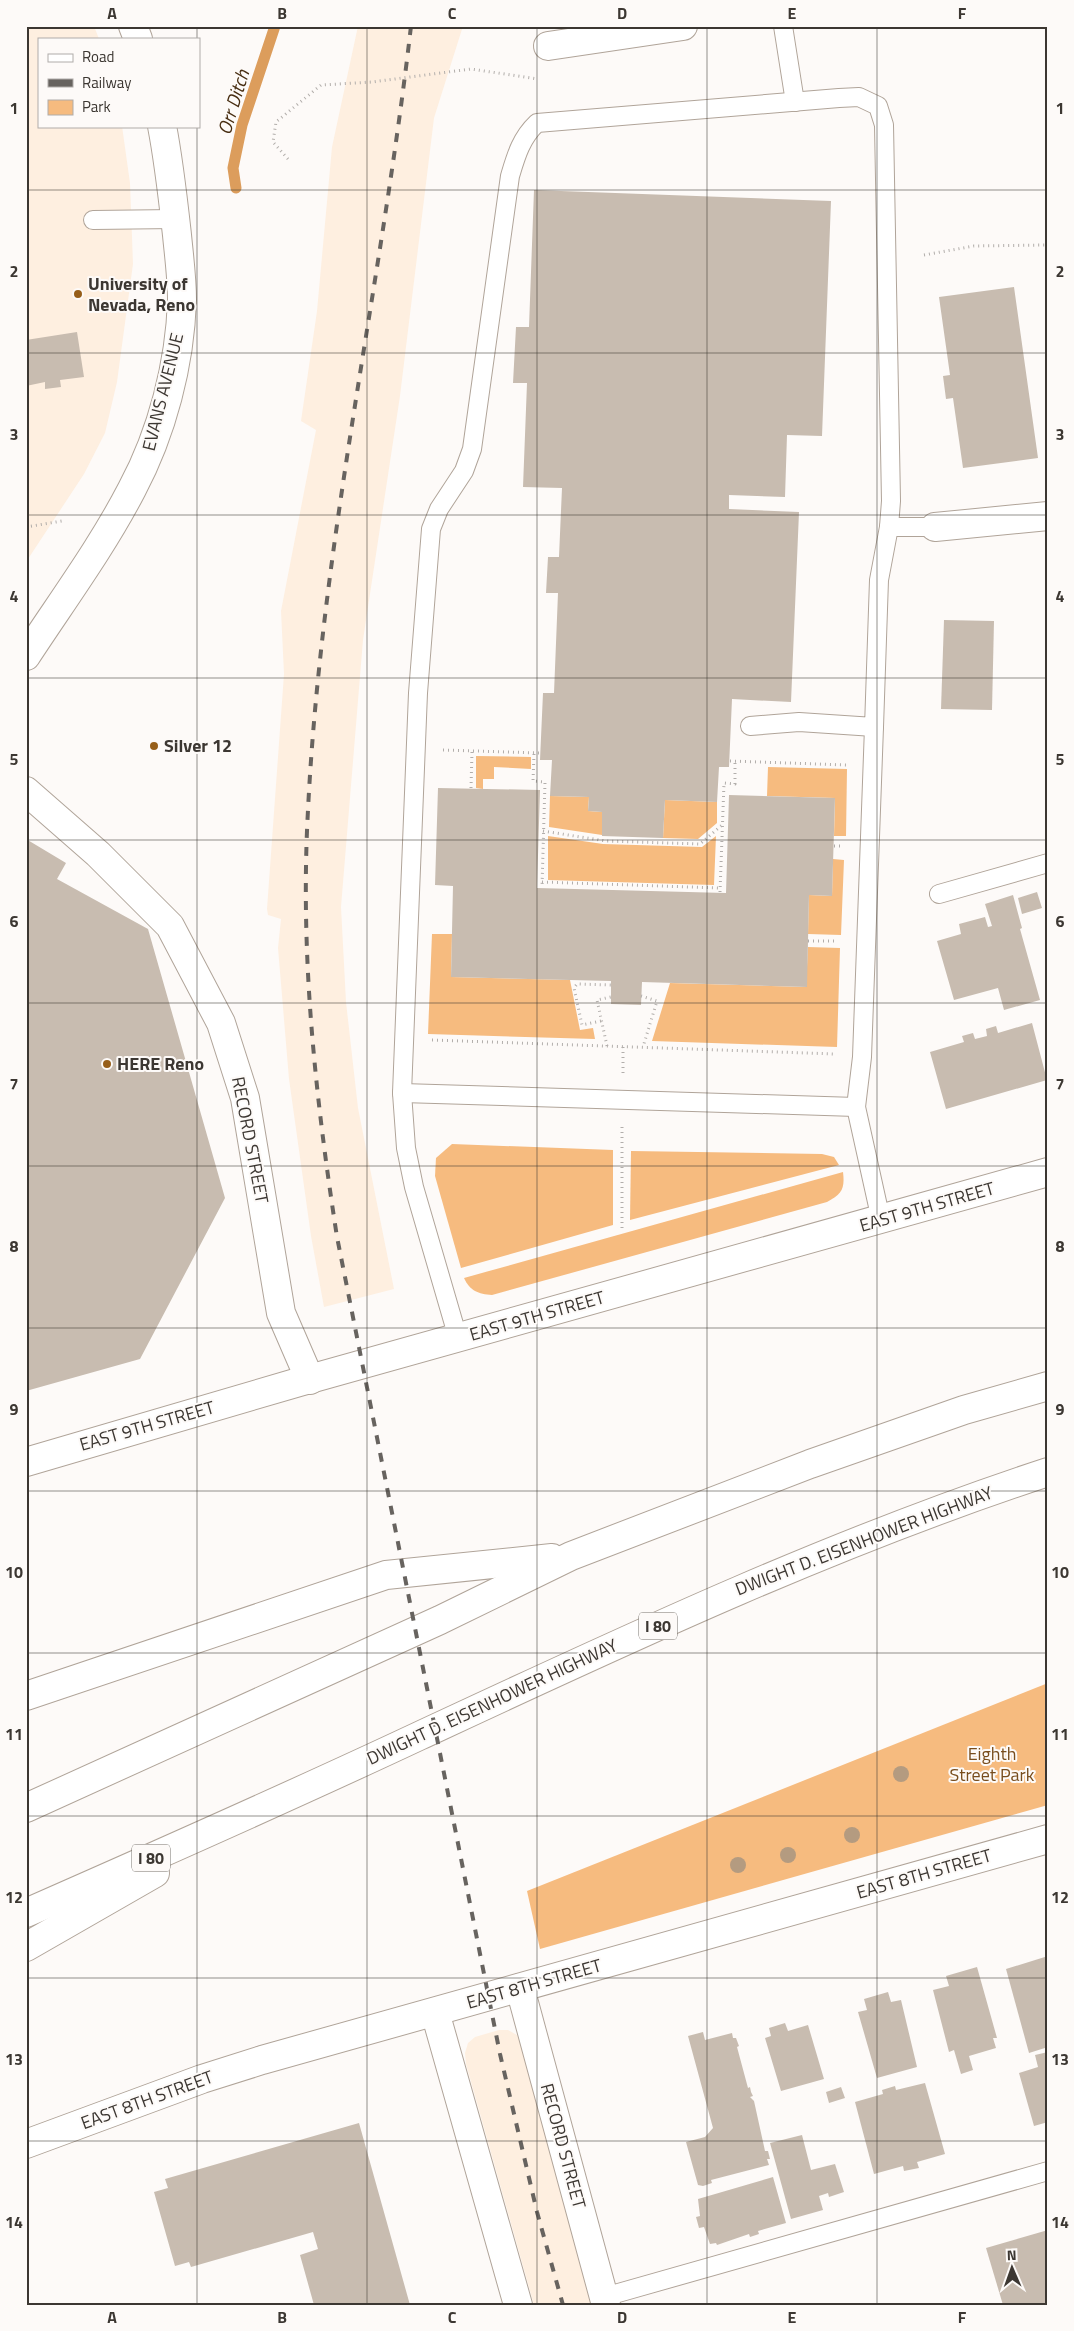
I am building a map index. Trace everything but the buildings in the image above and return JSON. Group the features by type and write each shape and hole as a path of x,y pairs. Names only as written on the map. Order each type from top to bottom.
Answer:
{"main road":[{"path":"133,26 138,38"},
{"path":"548,46 683,26"},
{"name":"EVANS AVENUE","path":"26,656 99,547 133,489 150,452 175,361 182,298 175,219 162,128"},
{"path":"935,527 1048,516"},
{"name":"RECORD STREET","path":"26,791 98,854 170,926 221,1023 245,1098 281,1313 310,1380"},
{"name":"EAST 9TH STREET","path":"26,1462 1048,1172"},
{"path":"26,1808 440,1620 570,1556 810,1464 964,1410 1048,1386"},
{"name":"DWIGHT D. EISENHOWER HIGHWAY","path":"26,1913 276,1802 765,1578 982,1494 1048,1472"},
{"path":"26,1696 386,1576 570,1556"},
{"path":"26,1947 276,1802"},
{"name":"EAST 8TH STREET","path":"26,2144 202,2079 330,2040 1048,1839"},
{"name":"RECORD STREET","path":"520,1988 605,2301"},
{"path":"435,2012 518,2305"}],"lane":[{"path":"783,26 795,102"},
{"path":"458,1338 414,1187 406,1148 402,1093 418,693 430,529 439,509 464,471 472,449 510,176 520,144 537,123 859,97 878,106 884,124 891,501 889,528 878,580 861,1073 856,1107 881,1220"},
{"path":"93,220 175,219"},
{"path":"889,528 935,527"},
{"path":"750,726 799,722 874,727"},
{"path":"938,894 1048,863"},
{"path":"402,1093 856,1107"},
{"path":"605,2301 1048,2171"}],"path":[{"path":"288,159 273,142 276,122 321,85 372,82 471,69 544,80"},
{"path":"924,255 974,246 1046,246"},
{"path":"26,527 62,521"},
{"path":"435,753 442,750 540,754"},
{"path":"471,788 472,751"},
{"path":"534,754 534,781 545,782 542,887"},
{"path":"730,761 849,765 852,769"},
{"path":"542,882 720,890 724,783 735,784 736,761"},
{"path":"543,831 606,841 700,844 722,825"},
{"path":"808,941 846,941"},
{"path":"601,1021 582,1025 574,988 577,984 612,985"},
{"path":"641,996 657,1001 643,1047"},
{"path":"607,1046 597,1000 611,997"},
{"path":"422,1040 843,1054"},
{"path":"622,1151 622,1229"}],"shaded area":[{"name":"University of Nevada, Reno","path":"26,26 94,26 99,38 38,38 38,128 122,128 130,183 133,264 117,382 105,433 84,474 26,562"},
{"path":"358,26 463,26 434,118 400,396 363,640 341,907 346,1002 358,1108 394,1289 324,1307 311,1236 289,1079 278,948 281,919 268,915 267,909 284,674 281,611 316,430 301,421 317,311 332,147"},
{"path":"499,2030 508,2030 517,2035 522,2045 594,2305 534,2305 466,2064 465,2053 468,2043 475,2037"}],"green space":[{"path":"476,756 531,757 531,769 494,767 494,779 483,779 483,789 476,788"},
{"path":"768,767 847,769 846,836 834,836 835,798 767,796"},
{"path":"550,796 589,797 588,811 602,812 602,835 549,827"},
{"path":"665,800 717,802 717,823 698,839 663,838"},
{"path":"548,836 603,844 702,847 716,836 714,885 548,880"},
{"path":"833,859 844,860 841,935 808,934 809,895 832,896"},
{"path":"432,934 452,934 451,977 570,980 580,1030 593,1028 595,1039 428,1034"},
{"path":"808,947 840,948 837,1047 652,1041 670,983 806,987"},
{"path":"452,1144 613,1150 613,1225 461,1268 435,1176 436,1158"},
{"path":"631,1151 822,1154 834,1157 839,1165 630,1220"},
{"path":"843,1172 843,1187 836,1196 827,1202 492,1295 475,1291 464,1278"},
{"name":"Eighth Street Park","path":"1048,1683 1048,1805 540,1949 527,1891"}],"waterway":[{"name":"Orr Ditch","path":"236,188 233,168 242,125 275,26"}],"railway":[{"path":"411,26 384,222 338,515 315,711 306,864 306,917 311,1024 322,1130 337,1237 500,2054 537,2212 563,2305"}],"place":[{"name":"University of Nevada, Reno","path":"78,294"},
{"name":"Silver 12","path":"154,746"},
{"name":"HERE Reno","path":"107,1064"}]}
